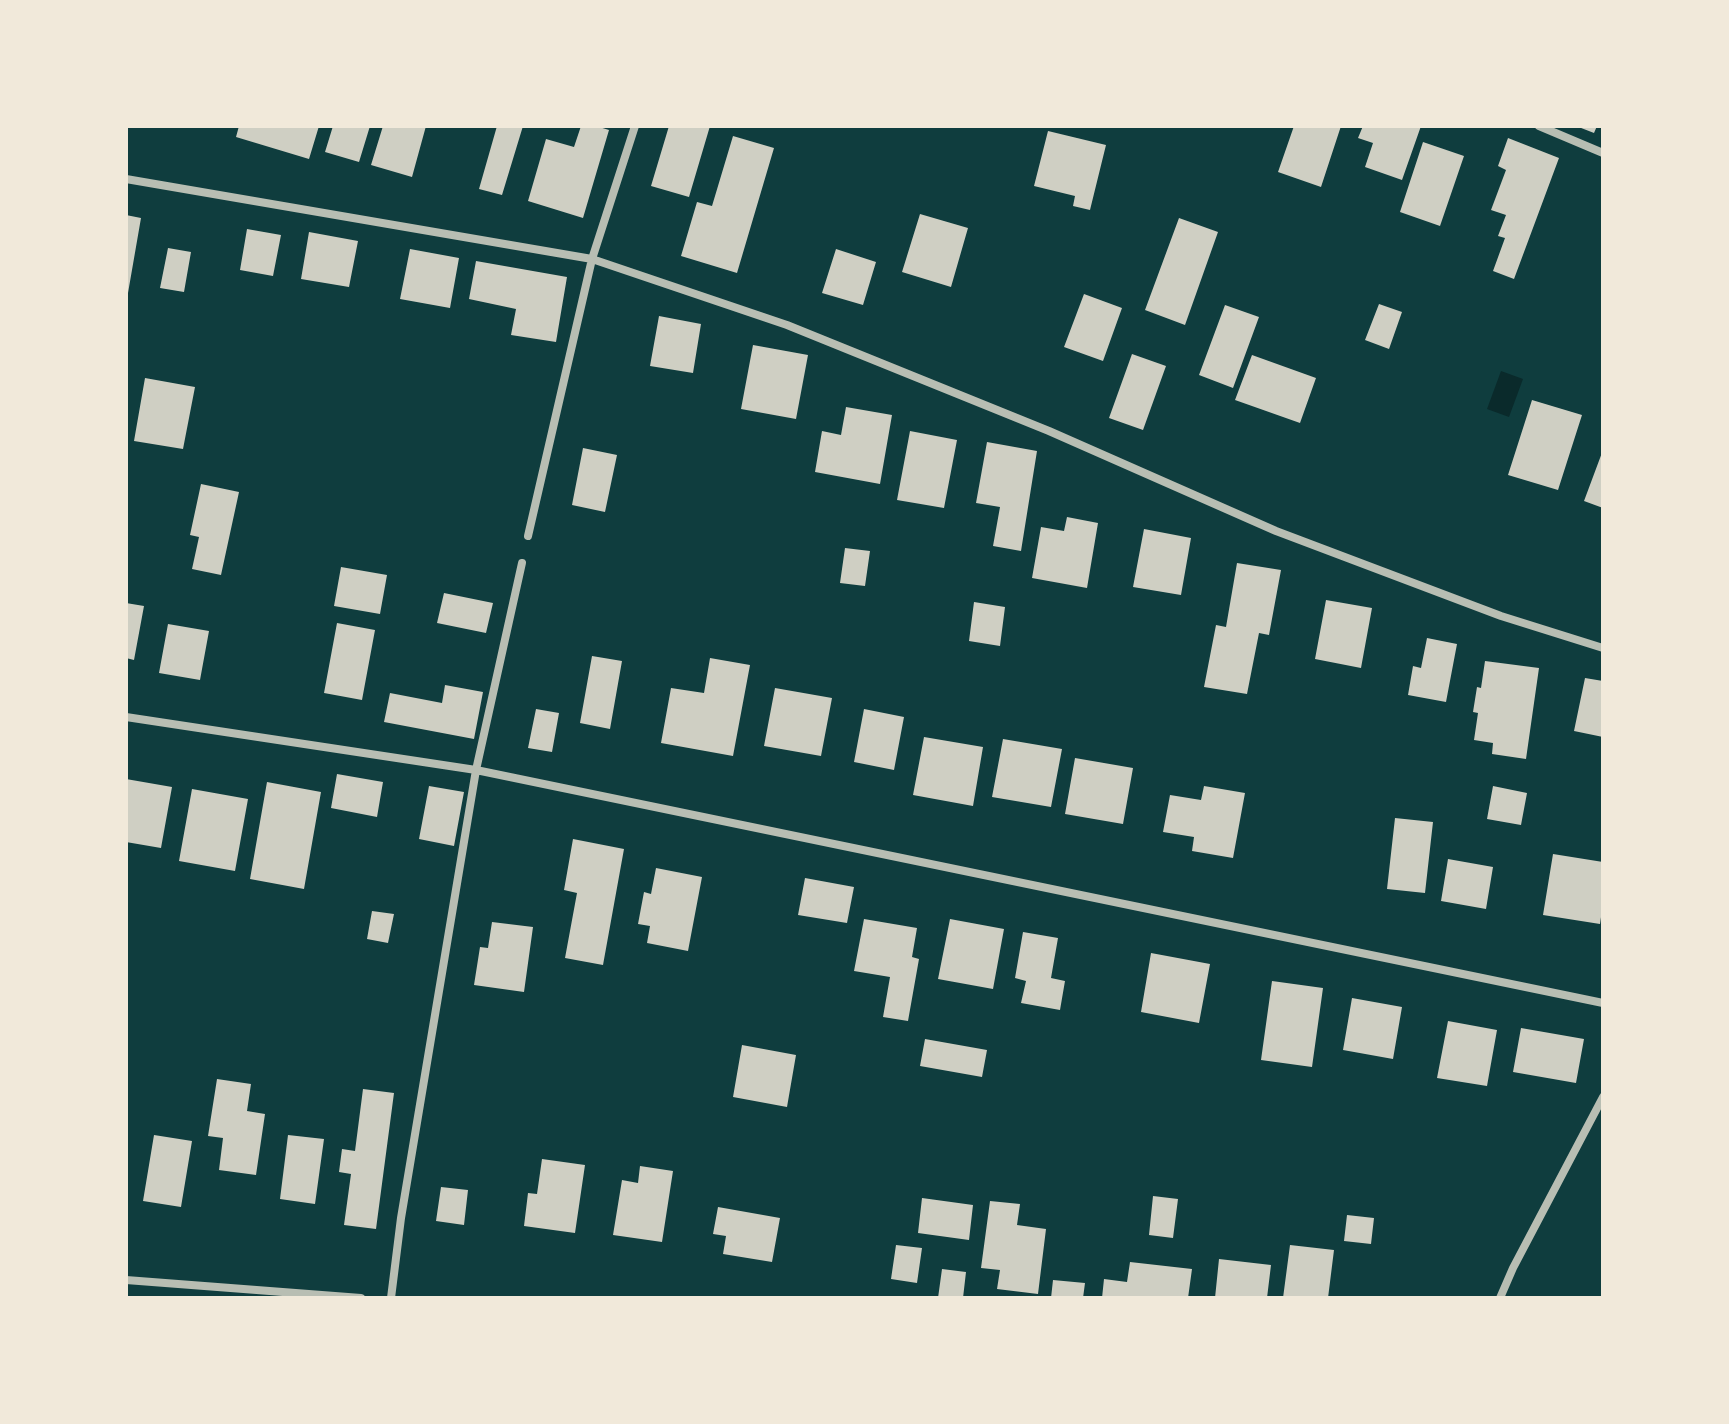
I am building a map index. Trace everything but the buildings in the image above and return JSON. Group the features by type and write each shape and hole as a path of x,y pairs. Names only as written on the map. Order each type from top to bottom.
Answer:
{"street":[{"path":"528,536 592,259 635,126"},
{"path":"1539,126 1603,153"},
{"path":"126,179 592,259 787,325 1049,431 1276,531 1501,616 1603,648"},
{"path":"391,1298 401,1218 476,770 522,563"},
{"path":"126,717 476,770 1603,1003"},
{"path":"1500,1298 1603,1097"},
{"path":"126,1280 361,1298"}],"water":[{"path":"1501,371 1523,379 1509,417 1487,409"}]}
